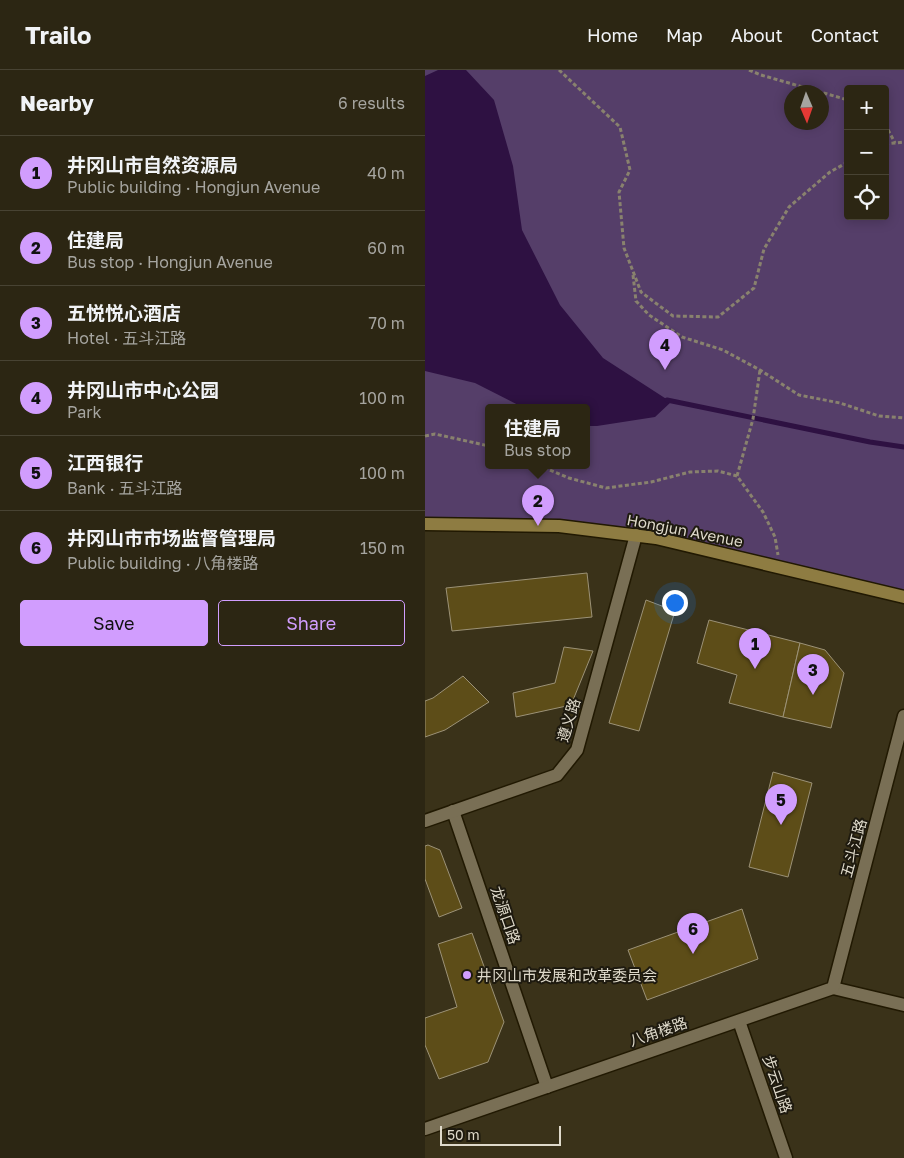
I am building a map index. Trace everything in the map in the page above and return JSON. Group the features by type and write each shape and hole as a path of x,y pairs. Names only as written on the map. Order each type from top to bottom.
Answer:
{"main road":[{"name":"Hongjun Avenue","path":"425,524 559,526 656,538 904,597"}],"street":[{"name":"遵义路","path":"425,821 557,775 577,750 636,535"},
{"name":"五斗江路","path":"833,988 904,716"},
{"name":"龙源口路","path":"453,811 547,1087"},
{"path":"833,988 904,1005"},
{"name":"八角楼路","path":"425,1129 833,988"},
{"name":"步云山路","path":"739,1021 787,1158"}],"path":[{"path":"559,70 620,127 630,170 619,192 624,248 641,292 673,316 719,317 754,288 764,249 789,207 830,172 844,164"},
{"path":"749,70 844,99"},
{"path":"888,130 895,143"},
{"path":"889,144 904,142"},
{"path":"632,269 636,301 649,316 682,337 723,350 760,370 799,395 839,403 879,416 904,418"},
{"path":"737,476 753,419 760,370"},
{"path":"425,436 435,434 485,445"},
{"path":"548,469 569,478 606,488 651,482 690,472 718,471 737,476 763,512 775,537 781,568"}],"shaded area":[{"path":"425,70 904,70 904,597 656,538 425,524"},
{"path":"438,70 466,70 494,100 513,166 522,230 560,305 603,358 671,402 655,417 590,426 590,404 516,404 475,383 425,371 425,76"}],"building":[{"path":"587,573 592,617 452,631 446,588"},
{"path":"646,600 675,611 639,731 609,723"},
{"path":"709,620 800,643 783,717 729,703 737,675 697,663"},
{"path":"800,643 825,650 844,673 831,728 783,717"},
{"path":"564,647 593,651 571,705 516,717 513,693 555,683"},
{"path":"463,676 489,702 445,730 425,737 425,701 433,698"},
{"path":"773,772 812,783 788,877 749,867"},
{"path":"428,845 440,850 462,908 439,917 425,879 425,846"},
{"path":"742,909 758,959 647,1000 628,950"},
{"name":"井冈山市发展和改革委员会","path":"472,933 504,1022 488,1062 439,1079 425,1045 425,1018 457,1007 438,944"}],"waterway":[{"path":"667,400 870,442 904,447"}],"place":[{"name":"井冈山市中心公园","path":"665,370"},
{"name":"住建局","path":"538,526"},
{"name":"井冈山市自然资源局","path":"755,669"},
{"name":"五悦悦心酒店","path":"813,695"},
{"name":"江西银行","path":"781,825"},
{"name":"井冈山市市场监督管理局","path":"693,954"},
{"name":"井冈山市发展和改革委员会","path":"467,975"}]}
